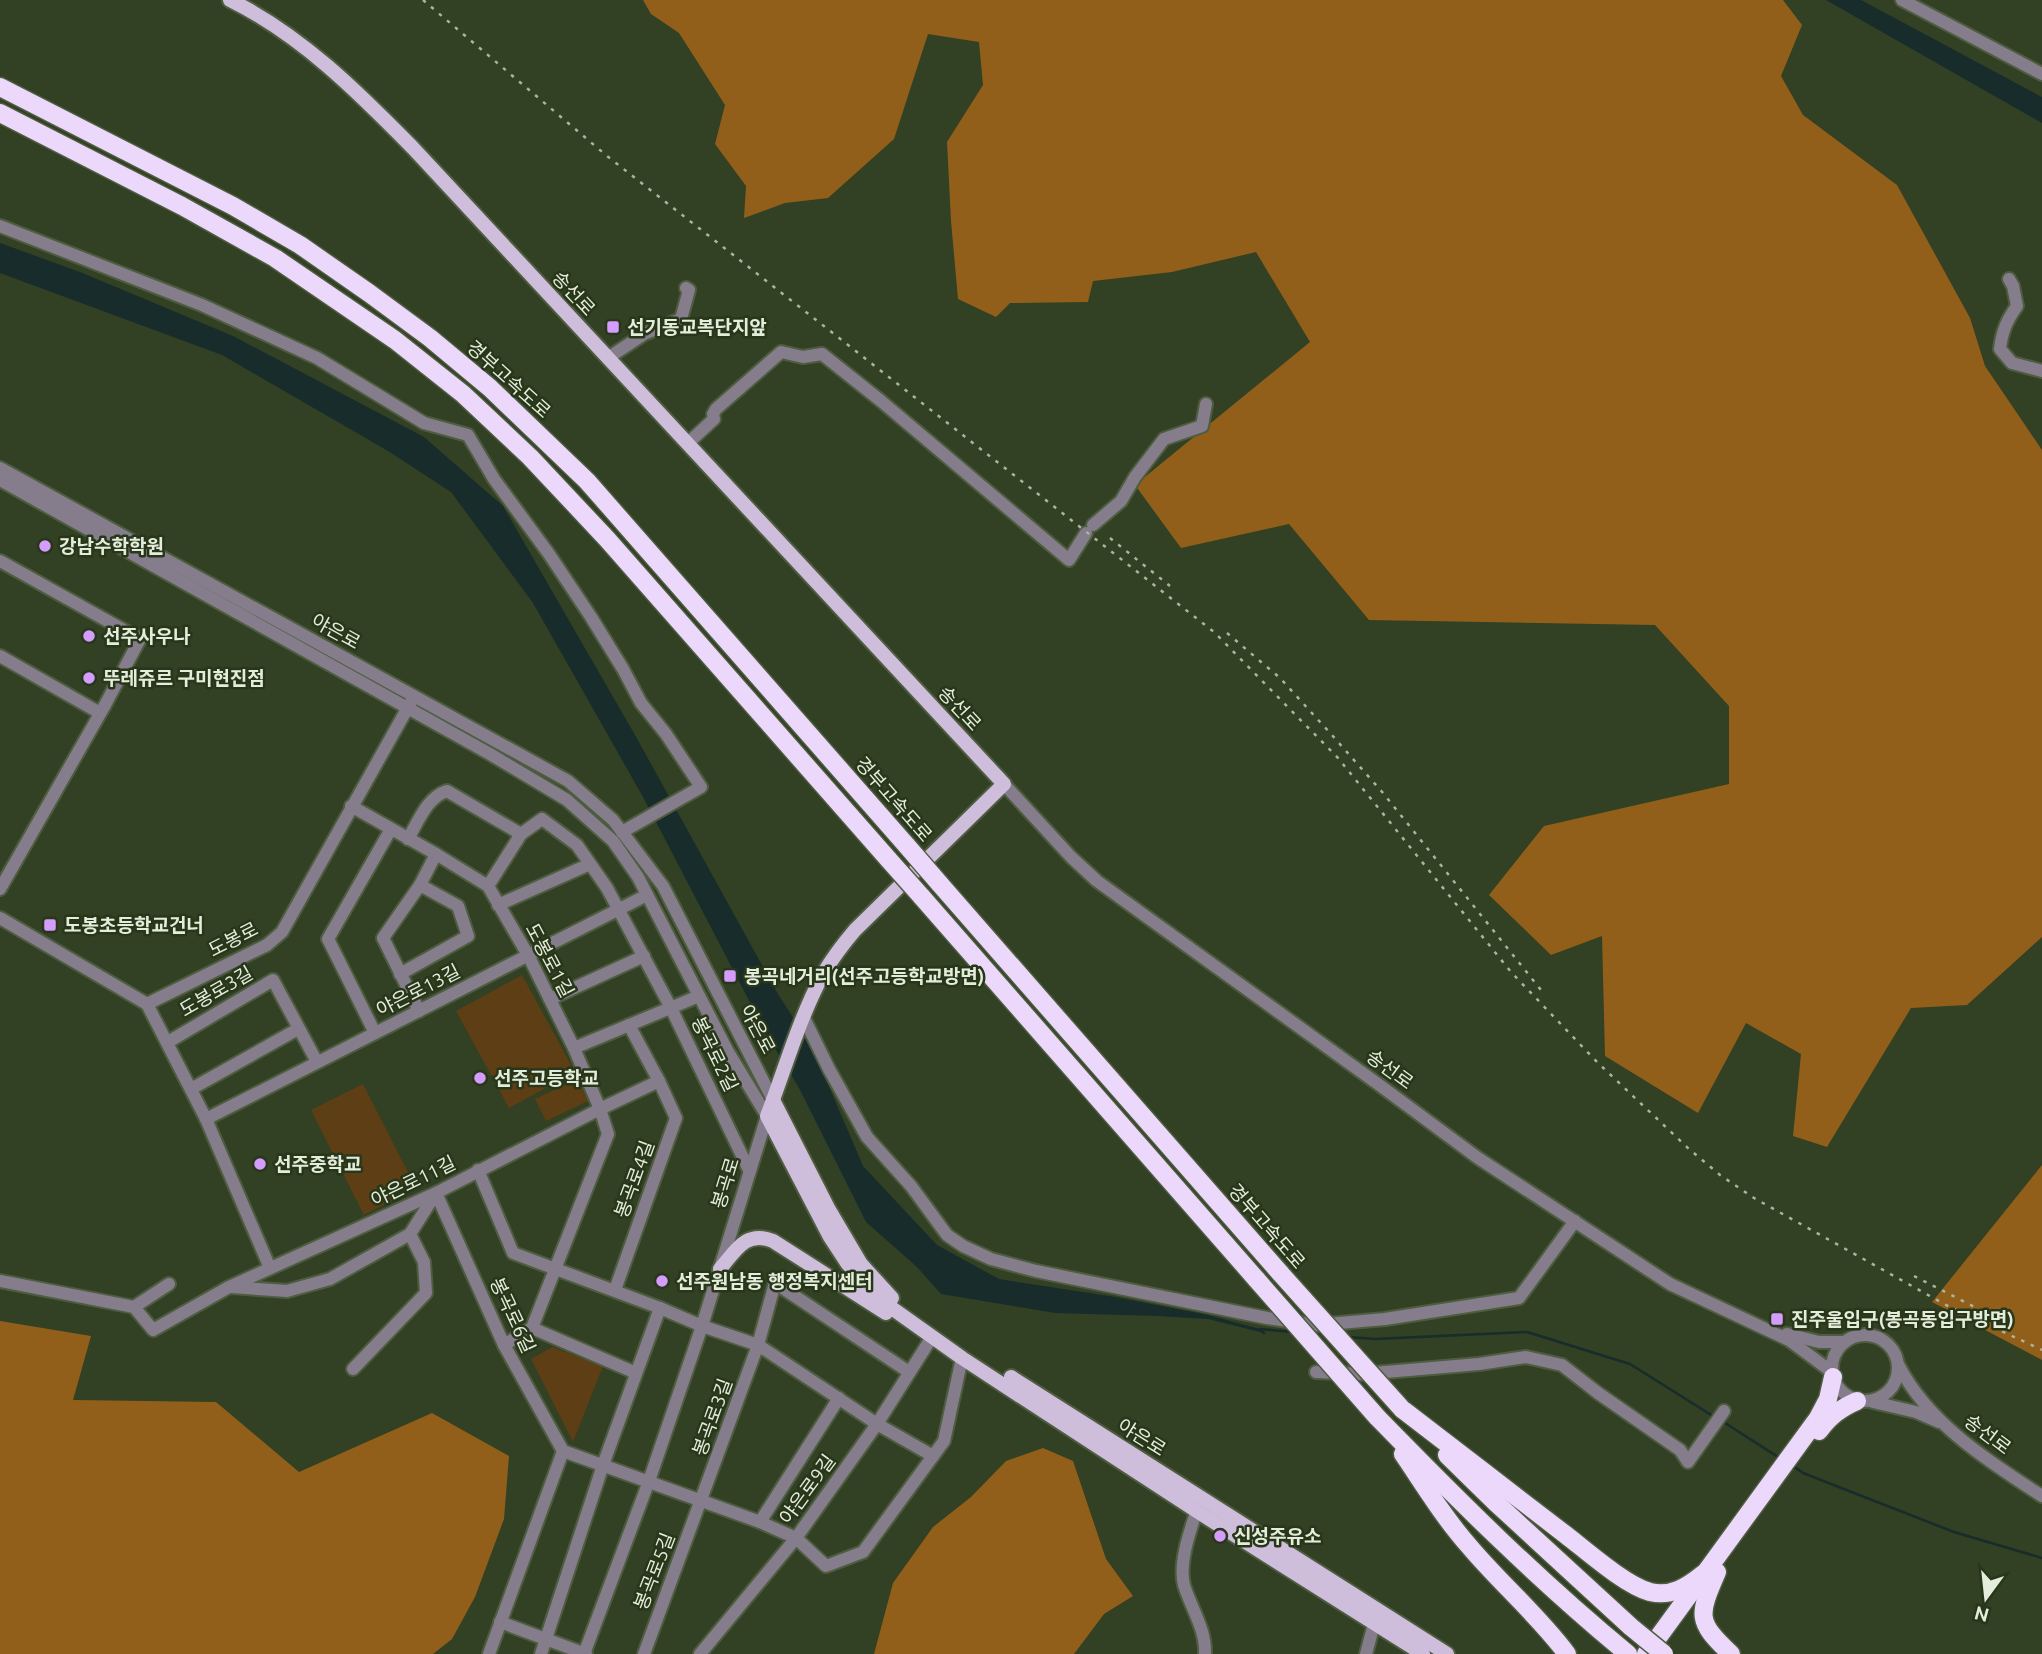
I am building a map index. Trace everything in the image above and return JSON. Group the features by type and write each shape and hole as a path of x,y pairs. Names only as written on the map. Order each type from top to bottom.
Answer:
{"highway":[{"name":"경부고속도로","path":"0,87 233,206 300,245 430,338 490,388 587,481 1402,1409 1495,1502 1661,1654"},
{"path":"0,113 182,206 275,258 384,332 463,394 530,457 607,539 1377,1417 1534,1571 1622,1649"},
{"path":"1646,1654 1710,1573 1802,1447 1828,1399 1832,1375"},
{"path":"1802,1447 1844,1406 1864,1401"},
{"path":"1402,1409 1589,1553 1640,1588 1650,1592 1669,1593 1710,1573"},
{"path":"1377,1417 1469,1547 1567,1654"},
{"path":"1661,1654 1710,1573"},
{"path":"1710,1573 1703,1623 1731,1654"}],"main road":[{"name":"송선로","path":"230,0 282,31 353,88 413,148 1004,784"},
{"name":"봉곡로","path":"767,1116 824,972 855,930 1004,784"},
{"name":"야은로","path":"773,1100 828,1208 861,1264 888,1295 922,1321 1199,1504 1374,1624 1423,1654"},
{"name":"야은로","path":"767,1116 830,1237 847,1264 879,1299 962,1358 1447,1654"},
{"path":"720,1269 746,1240 763,1237 881,1310 932,1337"}],"street":[{"path":"1902,0 2042,74"},
{"path":"0,226 202,305 317,358 424,423 468,435 494,479 591,617 641,703 666,734 701,787 622,832"},
{"path":"2009,279 2017,306 2006,322 2000,349 2012,363 2042,371"},
{"path":"608,358 644,334 681,319 689,290 686,288"},
{"path":"687,444 714,419 716,409 781,352 803,357 822,355 881,401 1069,560 1090,529 1121,500 1164,439 1202,426 1206,404"},
{"name":"야은로","path":"0,468 411,702 567,800 613,841 638,877 727,1050 767,1116"},
{"name":"야은로","path":"0,480 411,702 568,781 613,820 663,886 773,1100"},
{"path":"0,561 140,639 0,889"},
{"path":"0,656 100,713"},
{"name":"도봉로","path":"147,1003 267,945 282,932 411,702"},
{"name":"송선로","path":"1004,784 1063,849 1097,881 1478,1158 1681,1290 1760,1325"},
{"path":"351,806 488,886 521,834 446,791 438,793 432,799 408,839"},
{"name":"봉곡로2길","path":"521,834 542,819 577,845 590,864 619,909 644,956 749,1170"},
{"path":"375,1033 328,939 391,829"},
{"path":"419,1011 383,938 420,885 436,854"},
{"path":"498,905 590,864"},
{"path":"400,974 468,936 458,906 420,885"},
{"name":"도봉로1길","path":"488,886 550,999 600,1109"},
{"name":"야은로13길","path":"206,1119 647,895"},
{"path":"0,918 147,1003"},
{"path":"550,999 644,956"},
{"name":"도봉로3길","path":"168,1042 273,980 317,1062"},
{"path":"574,1048 699,996"},
{"name":"도봉로3길","path":"147,1003 206,1119 271,1268"},
{"path":"804,1018 867,1137 911,1186 947,1235 991,1259 1036,1271 1267,1318 1317,1325 1385,1319 1519,1298 1575,1221"},
{"path":"629,1025 659,1081"},
{"path":"191,1089 298,1029"},
{"name":"야은로11길","path":"134,1307 153,1330 229,1287 436,1193 659,1081"},
{"name":"봉곡로4길","path":"615,1290 676,1118 659,1081"},
{"name":"봉곡로4길","path":"532,1328 608,1135 600,1109"},
{"name":"봉곡로","path":"585,1654 649,1481 702,1326 767,1116"},
{"path":"478,1170 513,1253 758,1345 877,1424 933,1455"},
{"path":"229,1287 287,1291 330,1279 410,1234 436,1193"},
{"name":"봉곡로6길","path":"436,1193 504,1345 563,1451"},
{"path":"353,1369 426,1293 424,1262 410,1234"},
{"path":"0,1280 134,1307 169,1284"},
{"name":"봉곡로3길","path":"701,1502 758,1345 775,1283 909,1372"},
{"path":"541,1654 603,1465 660,1308"},
{"path":"1760,1325 1819,1342 1844,1342 1862,1335 1880,1338 1891,1348 1913,1391 1945,1426"},
{"path":"1760,1325 1795,1343 1832,1375 1842,1392 1864,1401 1916,1412 1945,1426"},
{"path":"504,1345 532,1328 636,1373"},
{"name":"야은로9길","path":"700,1654 796,1538 877,1424 932,1337"},
{"path":"1832,1375 1834,1356 1844,1342"},
{"path":"1316,1372 1362,1374 1479,1364 1526,1357 1562,1365 1680,1450 1688,1462 1724,1411"},
{"path":"489,1654 563,1451 760,1522 796,1538 826,1566 863,1552 944,1441 962,1358"},
{"path":"1864,1401 1882,1398 1892,1388 1899,1364"},
{"path":"760,1522 839,1398"},
{"name":"송선로","path":"1945,1426 2042,1496"},
{"name":"봉곡로5길","path":"644,1654 701,1502"},
{"path":"1199,1504 1182,1568 1184,1585 1206,1647 1205,1654"},
{"path":"499,1622 585,1654"},
{"path":"1366,1654 1374,1624"}],"shaded area":[{"path":"643,0 1783,0 1802,25 1781,76 1803,115 1897,185 1970,318 1985,366 2042,450 2042,937 1967,1005 1911,1008 1827,1147 1793,1136 1801,1054 1746,1023 1698,1113 1605,1056 1602,936 1551,955 1489,895 1544,826 1729,784 1729,706 1655,625 1369,620 1289,524 1181,548 1135,485 1310,342 1256,252 1172,272 1093,281 1088,302 1010,303 996,317 958,299 947,142 983,85 979,42 928,34 894,139 828,198 785,203 744,218 746,186 715,144 725,105 679,33 651,14"},
{"path":"522,975 575,1072 509,1108 456,1011"},
{"path":"577,1079 588,1101 546,1121 535,1099"},
{"path":"363,1084 416,1188 364,1215 311,1110"},
{"path":"2042,1165 2042,1360 1932,1302"},
{"path":"0,1321 91,1336 73,1400 216,1402 299,1472 432,1413 509,1456 504,1519 475,1597 452,1639 433,1654 0,1654"},
{"path":"552,1347 603,1366 573,1442 531,1359"},
{"path":"1043,1448 1073,1461 1106,1559 1133,1596 1104,1614 1074,1654 874,1654 893,1583 933,1527 971,1497 1006,1461"}],"water":[{"path":"1826,0 1861,0 2042,97 2042,123"},
{"path":"0,243 80,272 233,336 424,437 503,506 635,735 778,994 812,1047 863,1166 937,1245 999,1279 1208,1315 1260,1329 1264,1333 1208,1319 1055,1313 941,1294 917,1267 866,1222 799,1088 767,1035 643,797 533,603 451,492 388,451 222,355 0,273"}],"waterway":[{"path":"1264,1333 1260,1329 1292,1332"},
{"path":"1348,1337 1375,1339 1527,1332 1630,1364 1716,1418"},
{"path":"1722,1421 1781,1459"},
{"path":"1793,1466 1803,1473 1954,1532 2042,1558"}],"railway":[{"path":"423,0 607,156 1214,632 1338,758 1511,972 1597,1062 1720,1175 1754,1198 1946,1305 2042,1350"},
{"path":"1110,538 1170,586"},
{"path":"1227,633 1280,678 1383,793 1545,995"},
{"path":"1914,1276 1998,1319"}],"place":[{"name":"선기동교복단지앞","path":"613,327"},
{"name":"강남수학학원","path":"45,546"},
{"name":"선주사우나","path":"89,636"},
{"name":"뚜레쥬르 구미현진점","path":"89,678"},
{"name":"도봉초등학교건너","path":"50,925"},
{"name":"봉곡네거리(선주고등학교방면)","path":"730,976"},
{"name":"선주고등학교","path":"480,1078"},
{"name":"선주중학교","path":"260,1164"},
{"name":"선주원남동 행정복지센터","path":"662,1281"},
{"name":"진주울입구(봉곡동입구방면)","path":"1777,1319"},
{"name":"신성주유소","path":"1220,1536"}]}
